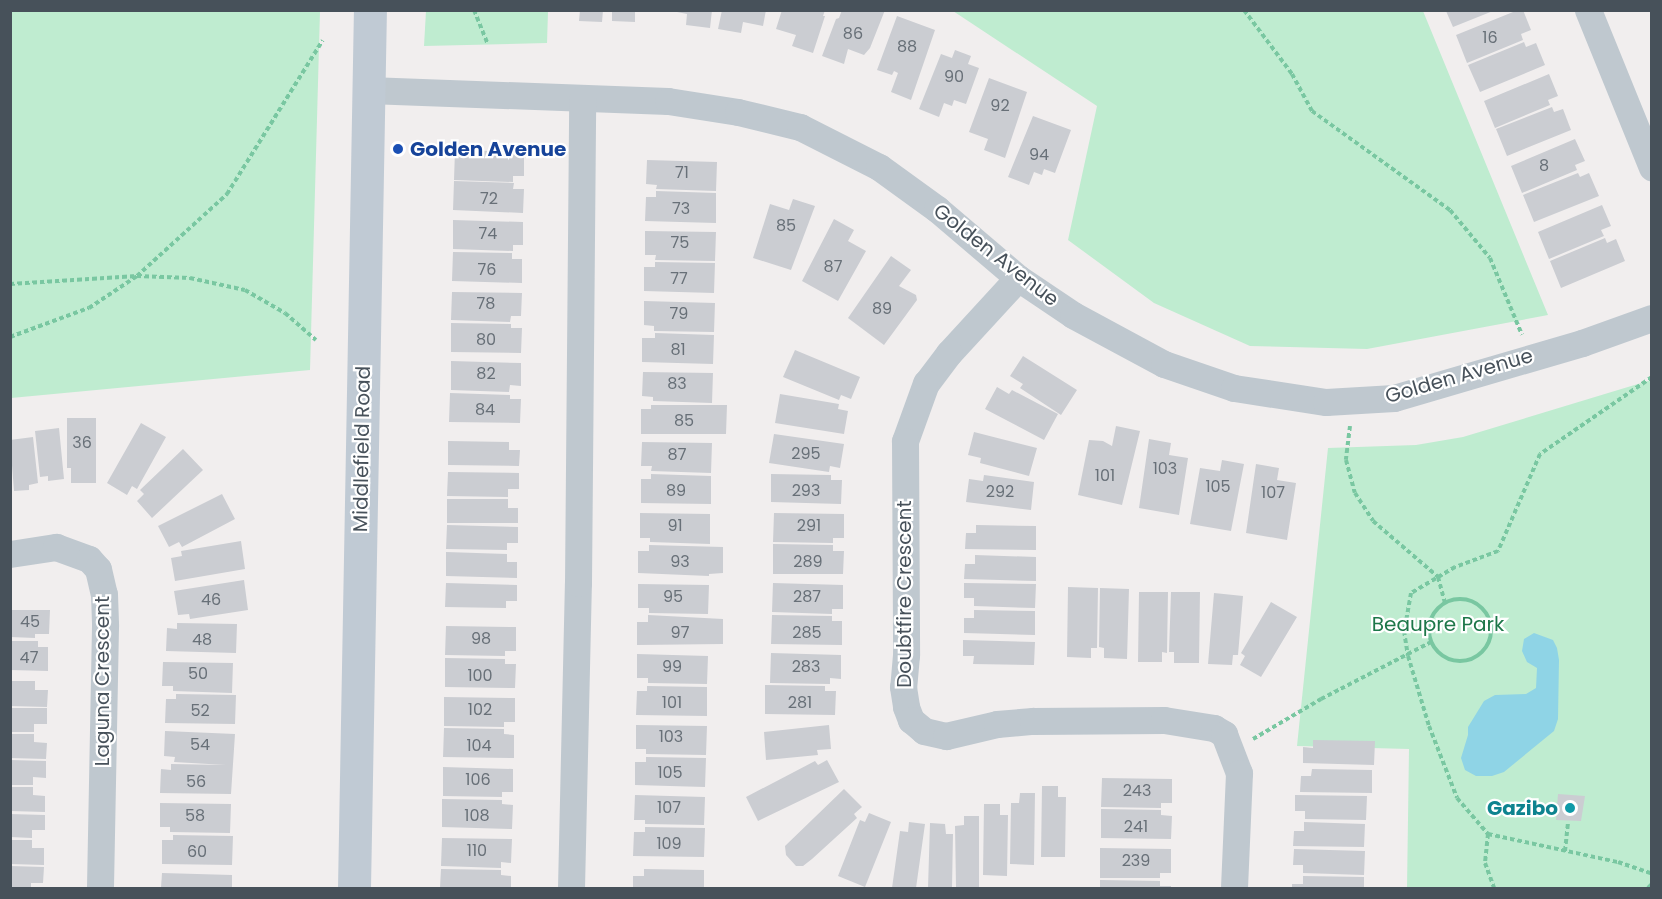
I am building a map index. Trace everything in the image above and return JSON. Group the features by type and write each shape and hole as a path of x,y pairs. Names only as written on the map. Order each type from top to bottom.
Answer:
{"main road":[{"name":"Middlefield Road","path":"354,888 370,10"}],"street":[{"path":"1588,10 1652,168"},
{"name":"Golden Avenue","path":"368,90 668,101 738,112 800,127 879,167 937,209 1018,278 1073,315 1164,364 1234,388 1326,402 1394,398 1530,356 1582,343 1652,318"},
{"path":"571,888 578,583 582,99"},
{"name":"Doubtfire Crescent","path":"1018,278 949,353 926,383 905,441 906,655 903,687 910,720 924,731 946,736 997,724 1033,721 1191,723 1214,728 1224,734 1239,773 1234,888"},
{"name":"Laguna Crescent","path":"10,554 56,547 89,559 98,569 104,594 105,626 100,888"}],"path":[{"path":"474,10 487,43"},
{"path":"1244,10 1292,74 1312,111 1450,210 1464,226 1490,258 1530,356"},
{"path":"10,337 89,308 138,276 227,194 323,40"},
{"path":"10,284 138,276 190,278 245,290 285,313 316,340"},
{"path":"1652,377 1540,454 1498,551 1455,567 1411,593 1404,631 1408,656 1429,726 1457,798 1488,834 1618,862 1652,874"},
{"path":"1354,401 1346,460 1355,493 1373,521 1438,577 1444,603"},
{"path":"1466,600 1484,610 1490,622 1488,643 1482,652 1463,661 1442,656 1431,642 1430,621 1435,611 1444,603 1466,600"},
{"path":"1232,752 1321,699 1408,656 1431,642"},
{"path":"1565,851 1568,820"},
{"path":"1488,834 1485,863 1494,888"},
{"path":"1648,888 1652,884"}],"green space":[{"path":"11,10 320,11 310,370 11,398"},
{"path":"426,11 548,11 547,43 424,46"},
{"path":"953,11 1423,11 1548,315 1367,349 1250,346 1154,303 1068,240 1097,106"},
{"name":"Beaupre Park","path":"1651,380 1651,888 1407,888 1409,749 1297,746 1328,448 1416,445 1463,437"}],"water":[{"path":"1534,633 1553,640 1557,648 1559,660 1558,719 1554,731 1504,772 1492,776 1476,776 1465,770 1461,758 1468,727 1484,701 1495,695 1526,694 1536,688 1537,668 1527,662 1522,651 1524,639"}],"building":[{"path":"580,10 603,10 602,22 579,21"},
{"path":"612,10 635,10 635,22 612,21"},
{"path":"667,10 712,10 710,28 686,25 687,14"},
{"path":"722,10 766,10 763,26 743,22 741,33 718,29"},
{"path":"782,10 825,10 813,53 792,46 796,35 776,29"},
{"path":"842,10 885,10 870,48 864,55 848,49 844,64 822,56 836,19 839,18"},
{"path":"1523,10 1531,30 1521,34 1523,40 1467,63 1456,35"},
{"path":"1446,11 1493,11 1453,27"},
{"path":"897,16 935,30 911,100 891,92 898,73 894,71 892,75 877,70"},
{"path":"1524,42 1526,47 1536,43 1545,65 1480,92 1468,65"},
{"path":"955,50 971,56 968,64 979,68 966,104 954,100 952,106 944,103 939,117 919,109 941,54 952,58"},
{"path":"1549,74 1558,96 1548,100 1550,105 1495,128 1484,101"},
{"path":"989,78 1027,92 1005,158 984,150 988,139 969,132"},
{"path":"1552,107 1554,112 1563,109 1571,130 1507,156 1496,129"},
{"path":"1033,116 1071,130 1055,173 1044,169 1042,175 1034,172 1029,185 1008,177"},
{"path":"1575,139 1585,161 1575,165 1577,170 1522,193 1511,166"},
{"path":"455,150 524,152 524,176 513,176 513,182 454,180"},
{"path":"647,160 717,162 716,191 656,189 657,185 646,184"},
{"path":"1578,173 1580,177 1589,173 1599,196 1534,222 1523,195"},
{"path":"454,181 514,183 513,189 524,189 523,213 453,210"},
{"path":"656,191 716,193 716,223 645,221 646,197 656,197"},
{"path":"793,199 815,206 791,270 753,258 770,204 789,210"},
{"path":"1602,205 1611,226 1601,230 1604,236 1549,259 1538,232"},
{"path":"834,219 854,230 848,241 866,251 838,301 802,281"},
{"path":"453,220 523,222 523,245 513,245 513,251 453,249"},
{"path":"645,231 716,232 715,261 655,260 656,255 645,255"},
{"path":"1605,238 1607,243 1616,239 1625,261 1561,288 1550,261"},
{"path":"453,252 512,253 512,259 522,259 522,283 452,281"},
{"path":"891,256 911,270 899,286 916,295 917,300 884,345 848,318"},
{"path":"655,262 715,263 714,293 644,291 644,267 655,267"},
{"path":"452,292 522,293 521,316 511,316 510,322 451,320"},
{"path":"644,301 715,303 714,332 654,331 654,326 644,325"},
{"path":"451,323 511,324 511,328 522,328 521,353 451,352"},
{"path":"655,333 714,335 713,364 642,362 642,338 655,338"},
{"path":"795,350 860,377 851,399 841,395 839,400 783,377"},
{"path":"1023,356 1077,390 1061,415 1020,388 1023,384 1010,376"},
{"path":"451,361 521,363 521,386 510,385 509,392 451,390"},
{"path":"643,372 713,373 712,403 653,401 653,397 642,396"},
{"path":"997,387 1009,394 1012,390 1058,414 1044,440 985,409"},
{"path":"450,393 510,395 510,399 521,399 520,423 449,422"},
{"path":"780,394 839,404 838,409 848,411 844,434 775,423"},
{"path":"651,405 727,405 726,434 641,434 641,409 651,409"},
{"path":"67,418 96,418 96,483 71,483 71,468 67,468"},
{"path":"141,423 166,437 137,489 132,486 127,495 107,483"},
{"path":"1116,426 1140,431 1122,505 1078,495 1089,440 1103,441 1112,446"},
{"path":"59,428 64,479 48,481 48,476 40,477 35,431"},
{"path":"974,432 1037,448 1029,476 980,463 981,458 968,455"},
{"path":"774,434 844,444 840,468 830,466 829,472 769,463"},
{"path":"33,437 38,483 29,485 29,490 14,491 10,440"},
{"path":"1149,439 1171,443 1169,455 1188,458 1179,515 1139,508"},
{"path":"448,441 509,442 509,450 520,450 519,466 448,465"},
{"path":"642,442 712,443 711,473 651,471 652,466 641,466"},
{"path":"183,449 203,470 152,518 137,501 144,494 140,490"},
{"path":"1222,460 1244,464 1231,531 1190,524 1200,468 1220,471"},
{"path":"1256,464 1279,468 1277,480 1296,483 1287,540 1246,533"},
{"path":"448,472 519,473 519,489 508,489 508,497 447,496"},
{"path":"651,474 711,476 711,504 641,503 641,479 651,479"},
{"path":"771,474 831,475 831,480 842,480 841,504 771,502"},
{"path":"984,475 1034,482 1031,510 966,502 969,479 983,481"},
{"path":"222,494 235,519 182,547 179,542 169,547 158,526"},
{"path":"447,499 508,499 508,508 518,508 518,523 447,523"},
{"path":"640,513 710,514 710,544 650,542 650,538 640,538"},
{"path":"774,513 844,514 844,538 833,538 833,543 773,542"},
{"path":"447,525 518,527 518,543 507,543 507,550 446,549"},
{"path":"976,525 1036,526 1036,550 965,549 966,533 976,533"},
{"path":"241,541 245,569 175,581 171,558 182,556 181,551"},
{"path":"773,544 833,545 833,551 844,551 843,574 773,574"},
{"path":"649,545 723,547 723,573 709,574 709,576 638,573 638,551 649,551"},
{"path":"446,552 507,554 507,562 517,562 517,578 446,576"},
{"path":"975,555 1036,557 1036,581 964,579 965,564 975,564"},
{"path":"244,580 248,610 190,619 189,614 178,615 174,591"},
{"path":"446,583 517,585 517,601 506,601 506,608 445,607"},
{"path":"773,583 843,585 843,609 832,609 832,614 772,612"},
{"path":"964,583 1036,584 1035,608 974,606 974,598 964,598"},
{"path":"638,584 709,585 708,614 649,613 649,608 638,608"},
{"path":"1068,587 1098,588 1097,648 1091,648 1091,658 1067,657"},
{"path":"1100,588 1129,589 1127,659 1104,658 1104,648 1099,647"},
{"path":"1139,592 1168,592 1167,653 1162,652 1162,662 1138,662"},
{"path":"1171,592 1200,592 1199,663 1174,663 1174,652 1169,652"},
{"path":"1214,593 1243,596 1238,655 1233,655 1232,665 1208,664"},
{"path":"1271,602 1297,617 1261,677 1240,665 1245,656 1241,653"},
{"path":"10,610 50,610 49,634 35,634 35,638 10,637"},
{"path":"974,610 1035,611 1035,635 964,633 964,618 974,618"},
{"path":"648,615 723,619 723,644 637,645 637,622 648,622"},
{"path":"772,615 832,616 832,621 842,621 842,645 771,644"},
{"path":"177,623 237,624 236,653 166,651 167,628 177,629"},
{"path":"446,626 516,627 516,651 505,651 505,656 445,655"},
{"path":"963,640 1035,642 1034,665 973,664 974,656 963,656"},
{"path":"10,641 38,641 38,647 48,647 48,671 10,670"},
{"path":"771,653 841,655 841,679 830,678 830,684 770,683"},
{"path":"637,654 708,656 707,684 648,683 648,678 637,678"},
{"path":"445,658 505,659 505,664 516,664 515,688 445,687"},
{"path":"163,662 233,663 232,693 173,691 173,686 162,686"},
{"path":"10,681 35,681 35,690 48,690 47,707 10,706"},
{"path":"765,685 825,686 825,691 836,691 835,715 765,714"},
{"path":"647,686 707,687 707,716 636,715 637,691 647,691"},
{"path":"176,694 236,695 235,724 165,723 166,699 176,699"},
{"path":"444,697 515,698 515,722 504,722 504,727 444,726"},
{"path":"10,708 47,708 47,724 34,724 34,732 10,732"},
{"path":"636,725 707,726 706,755 646,754 646,749 636,749"},
{"path":"829,725 831,749 817,750 818,755 766,760 764,732"},
{"path":"444,728 504,729 504,734 514,735 514,758 443,757"},
{"path":"165,731 235,734 231,794 160,793 161,769 171,770 171,764 226,765 174,762 175,757 164,756"},
{"path":"10,734 34,734 34,742 47,743 46,759 10,758"},
{"path":"1313,740 1375,741 1374,765 1303,763 1303,747 1313,748"},
{"path":"646,757 706,758 705,787 635,785 635,762 646,762"},
{"path":"10,760 46,761 46,778 33,777 33,785 10,785"},
{"path":"827,760 839,782 758,821 746,797 815,761 818,765"},
{"path":"443,767 513,769 513,792 502,792 502,797 443,796"},
{"path":"1312,769 1372,770 1372,793 1300,792 1301,776 1311,776"},
{"path":"1102,778 1172,779 1172,803 1161,803 1161,808 1101,807"},
{"path":"1042,786 1058,786 1058,797 1066,797 1065,857 1041,857"},
{"path":"10,787 33,787 33,795 45,796 45,812 10,811"},
{"path":"844,789 862,807 854,814 857,818 812,859 803,866 796,866 786,855 785,846"},
{"path":"1020,793 1035,793 1034,865 1010,864 1011,803 1019,803"},
{"name":"Gazibo","path":"1558,794 1585,796 1581,821 1556,820"},
{"path":"635,795 705,797 704,825 645,824 645,820 634,820"},
{"path":"1295,795 1367,796 1366,820 1305,819 1305,811 1295,811"},
{"path":"442,799 502,800 502,804 513,805 512,829 442,827"},
{"path":"160,803 231,804 230,833 170,832 170,827 160,827"},
{"path":"984,804 1000,804 1000,815 1008,815 1007,876 983,875"},
{"path":"1101,809 1161,810 1161,815 1172,816 1171,839 1101,838"},
{"path":"869,813 891,822 865,887 838,876 860,820 865,822"},
{"path":"10,814 45,815 45,830 32,830 32,838 10,837"},
{"path":"964,816 979,816 979,887 956,887 955,826 964,825"},
{"path":"909,822 925,824 916,888 892,888 900,831 908,832"},
{"path":"1304,822 1365,824 1364,847 1293,846 1294,831 1304,831"},
{"path":"930,823 945,824 946,834 953,834 952,888 928,888"},
{"path":"645,827 705,828 704,857 633,856 634,832 645,832"},
{"path":"173,835 233,836 232,865 162,864 162,840 173,840"},
{"path":"442,838 512,839 511,863 501,862 501,868 441,866"},
{"path":"10,840 32,840 32,848 44,848 44,865 10,864"},
{"path":"1100,848 1171,849 1171,873 1160,873 1160,878 1100,878"},
{"path":"1294,849 1365,851 1364,875 1303,873 1303,865 1293,865"},
{"path":"10,866 44,867 43,883 31,883 31,888 10,888"},
{"path":"441,869 501,870 501,875 511,876 511,888 440,888"},
{"path":"644,869 704,870 704,888 633,888 633,876 644,876"},
{"path":"162,873 232,875 232,888 161,888"},
{"path":"1303,876 1364,877 1364,888 1292,888 1292,884 1303,884"},
{"path":"1100,880 1160,881 1160,886 1171,886 1171,888 1100,888"}],"place":[{"name":"Golden Avenue","path":"398,149"},
{"name":"Gazibo","path":"1570,808"}]}
